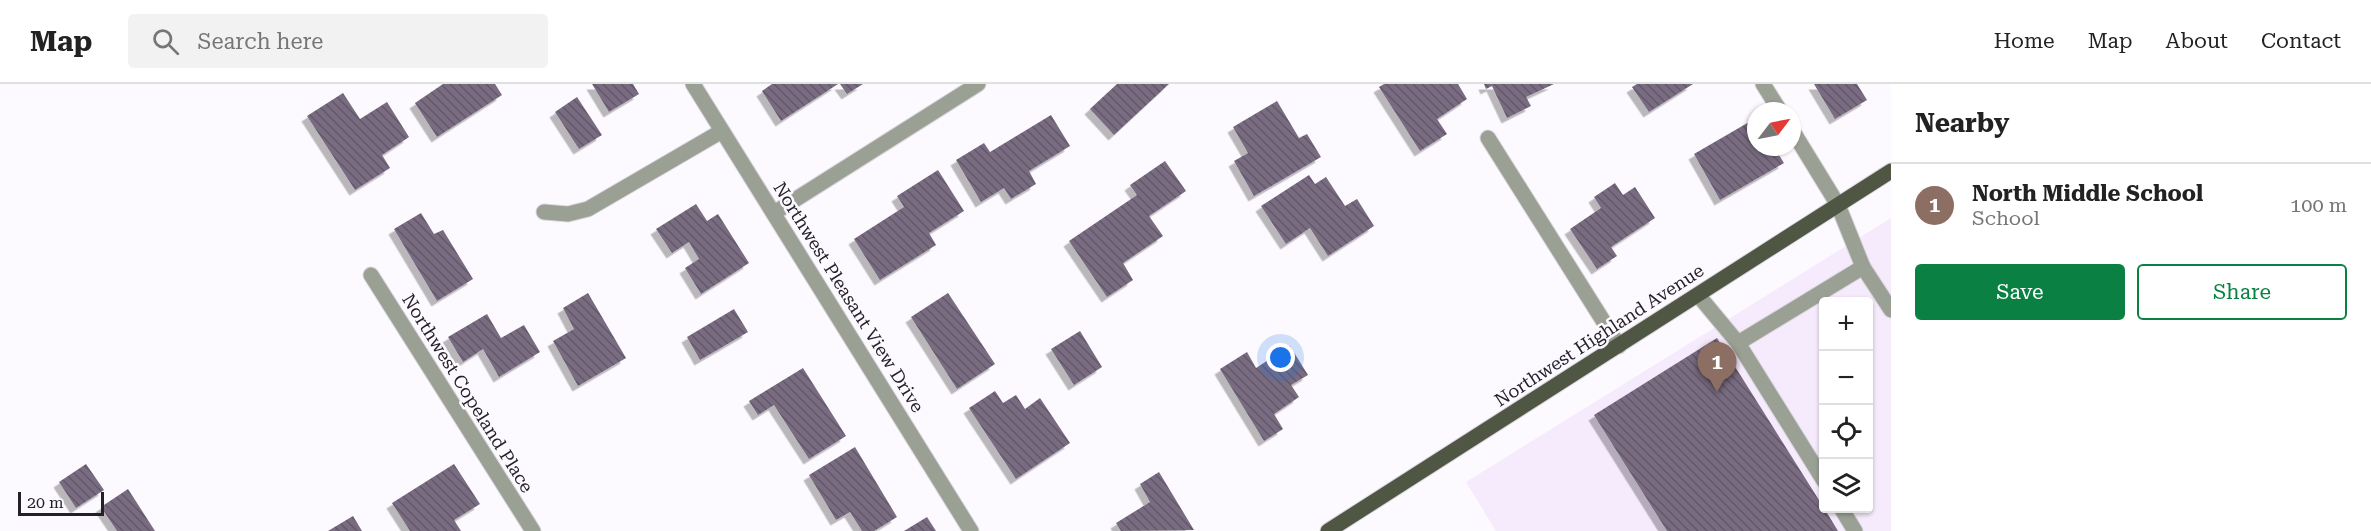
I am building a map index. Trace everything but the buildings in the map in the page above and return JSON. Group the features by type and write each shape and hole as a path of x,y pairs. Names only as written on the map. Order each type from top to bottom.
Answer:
{"main road":[{"name":"Northwest Highland Avenue","path":"1328,531 1891,171"}],"street":[{"name":"Northwest Pleasant View Drive","path":"693,84 971,531"},
{"path":"774,213 978,84"},
{"path":"1764,84 1775,102"},
{"path":"544,212 568,214 588,209 722,131"},
{"path":"1488,138 1619,346"},
{"path":"1801,145 1838,205 1863,267 1891,310"},
{"path":"1738,343 1863,267"},
{"name":"Northwest Copeland Place","path":"371,275 533,531"},
{"path":"1698,295 1738,343 1819,473"},
{"path":"1844,513 1855,531"}],"shaded area":[{"path":"1891,218 1891,531 1496,531 1466,482"}],"place":[{"name":"North Middle School","path":"1717,392"}]}
